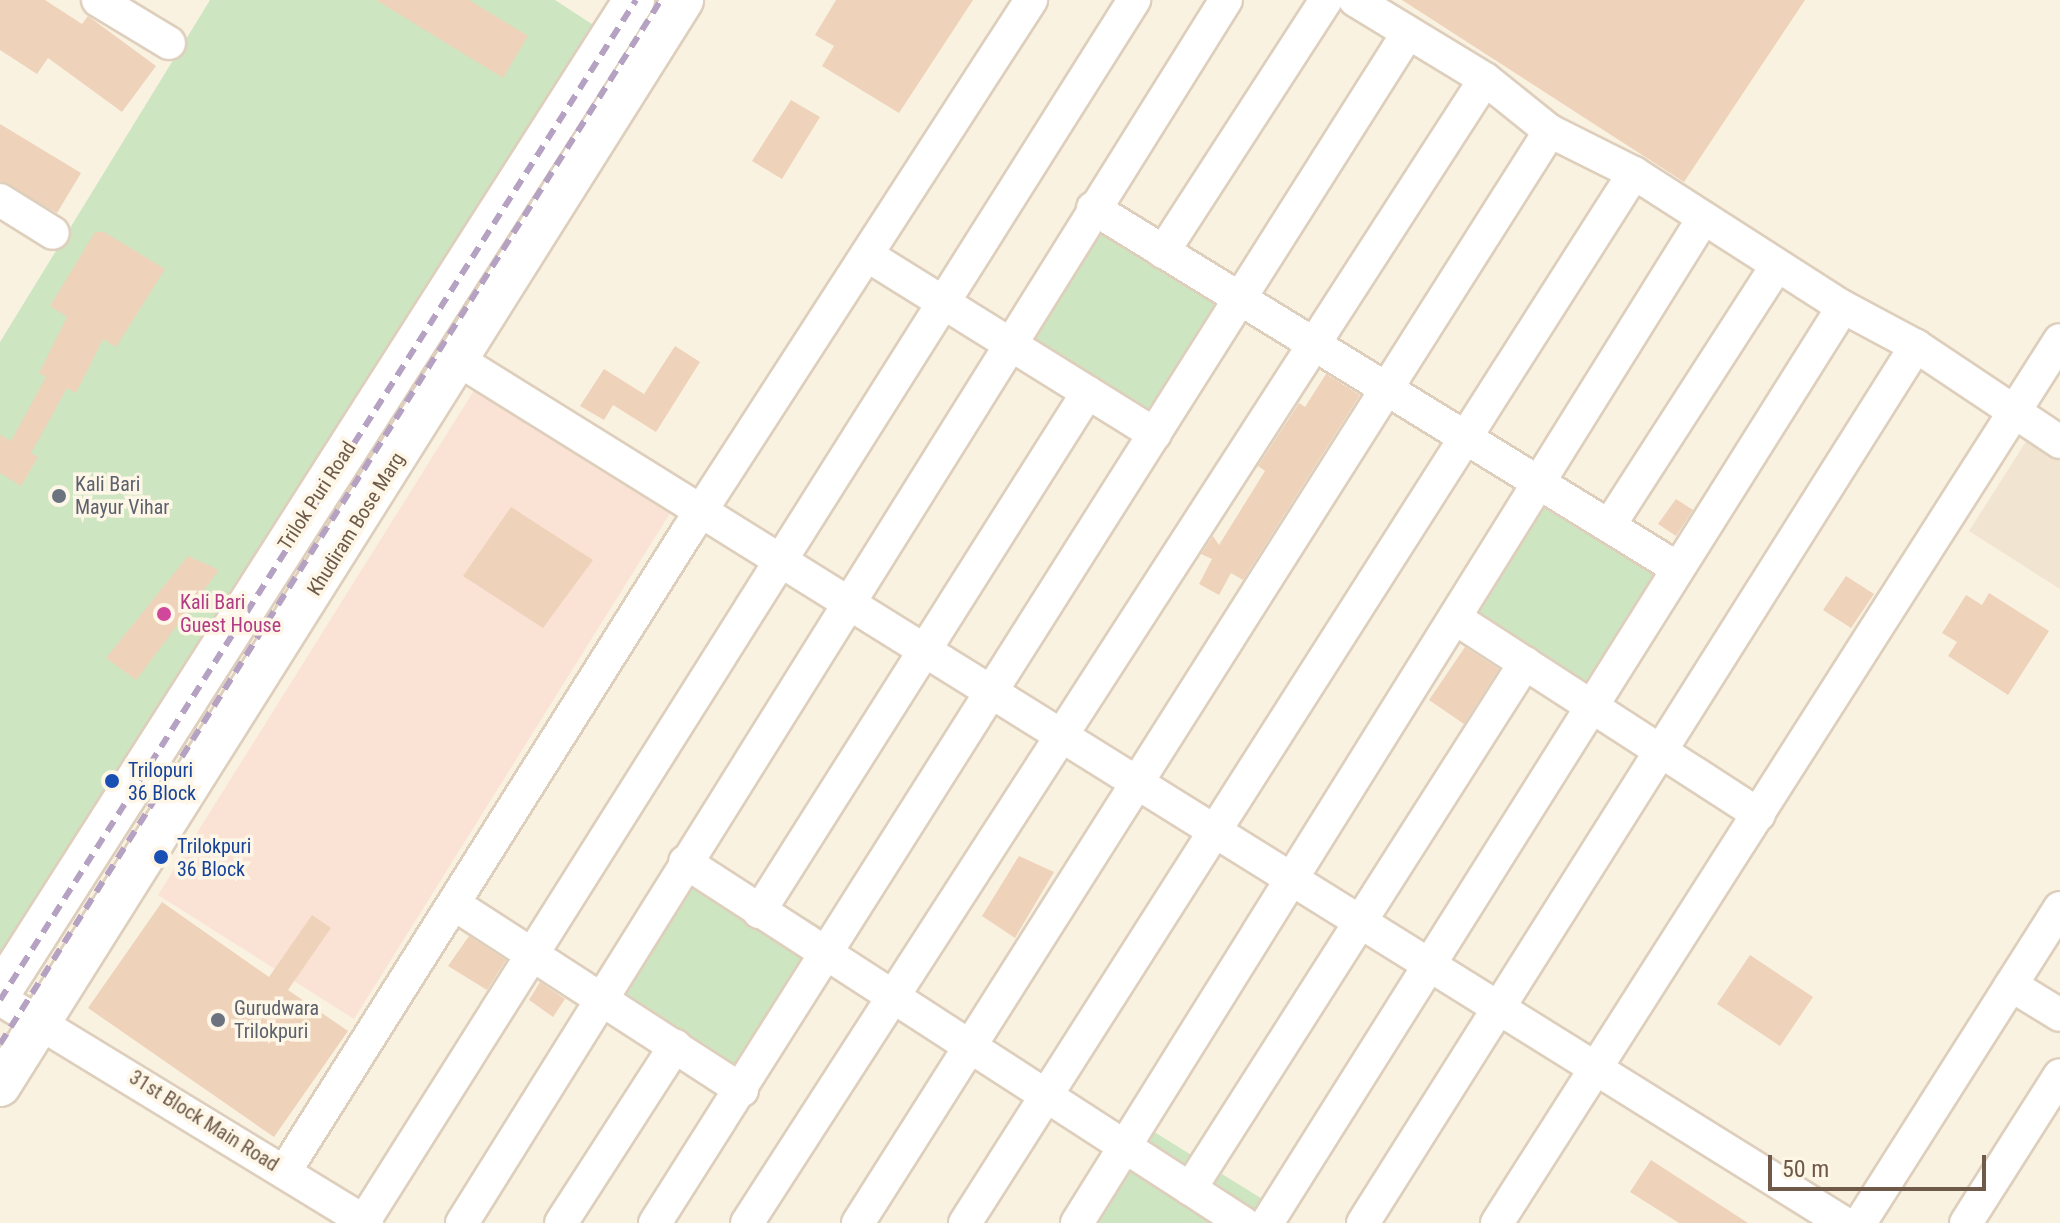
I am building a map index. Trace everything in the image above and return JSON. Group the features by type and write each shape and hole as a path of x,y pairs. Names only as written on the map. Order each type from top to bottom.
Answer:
{"street":[{"path":"98,0 169,43"},
{"path":"633,0 676,10"},
{"name":"Trilok Puri Road","path":"0,996 633,0"},
{"path":"285,1171 701,511 1031,0"},
{"path":"366,1222 780,558 1134,0"},
{"path":"462,1223 847,600 1226,0"},
{"path":"1163,252 1326,0"},
{"path":"1355,0 1485,79 1550,131 1634,173 1843,307 1916,346 2060,442"},
{"name":"Khudiram Bose Marg","path":"0,1086 460,361 676,10"},
{"path":"655,1223 742,1090 990,691 1408,33"},
{"path":"747,1223 890,996 1485,79"},
{"path":"858,1223 1389,391 1550,131"},
{"path":"965,1223 1634,173"},
{"path":"0,200 53,233"},
{"path":"1093,208 1677,568"},
{"path":"1077,1223 1703,219"},
{"path":"867,255 1155,434"},
{"path":"1609,526 1777,265"},
{"path":"1267,1223 1843,307"},
{"path":"1497,1223 2060,340"},
{"path":"1363,1223 1916,346"},
{"path":"460,361 1136,783 1216,829 1291,879 1844,1223"},
{"path":"759,912 1088,392"},
{"path":"1455,618 1759,815"},
{"path":"1190,1189 1525,663"},
{"path":"685,862 1243,1223"},
{"path":"454,904 742,1090"},
{"path":"1860,1223 2060,908"},
{"path":"2011,985 2060,1015"},
{"name":"31st Block Main Road","path":"0,996 366,1222"},
{"path":"561,1223 675,1046"},
{"path":"1966,1223 2060,1075"}],"shaded area":[{"path":"478,384 674,507 354,1019 158,895"},
{"path":"2027,440 2060,461 2060,589 1969,531"}],"green space":[{"path":"210,0 555,0 604,32 0,984 0,342"},
{"path":"1114,203 1244,283 1151,429 1023,347"},
{"path":"1551,472 1681,552 1587,697 1460,616"},
{"path":"704,855 834,935 740,1081 613,999"},
{"path":"1143,1125 1272,1205 1261,1223 1081,1223"}],"building":[{"path":"0,0 45,0 82,24 88,16 156,66 122,112 48,58 37,74 0,50"},
{"path":"376,0 469,0 528,36 503,78"},
{"path":"836,0 973,0 899,113 822,66 834,46 815,35"},
{"path":"1402,0 1805,0 1684,182"},
{"path":"791,100 820,117 782,179 752,161"},
{"path":"0,124 81,173 57,213 0,181"},
{"path":"95,232 104,232 165,269 116,347 103,339 76,393 67,388 31,453 38,457 21,486 0,473 0,435 11,441 46,377 39,373 67,317 50,306"},
{"path":"675,346 700,362 656,432 613,405 604,420 580,406 604,369 644,394"},
{"path":"1326,374 1360,395 1243,580 1231,573 1219,595 1199,584 1212,559 1201,554 1213,536 1219,545 1265,471 1258,466 1299,403 1305,407"},
{"path":"1676,499 1693,510 1676,536 1658,524"},
{"path":"511,507 593,560 543,628 463,576"},
{"name":"Kali Bari Guest House","path":"188,556 219,570 136,680 106,658"},
{"path":"1846,576 1874,594 1851,628 1823,610"},
{"path":"1989,593 2049,631 2008,695 1948,656 1957,642 1942,633 1966,595 1982,605"},
{"path":"1465,647 1499,669 1464,724 1429,700"},
{"path":"1019,856 1054,872 1015,938 982,916"},
{"name":"Gurudwara Trilokpuri","path":"162,902 269,977 312,915 331,928 288,990 348,1031 274,1137 88,1008"},
{"path":"469,936 506,960 487,990 448,966"},
{"path":"1750,955 1813,997 1780,1046 1717,1004"},
{"path":"540,982 565,999 553,1017 529,1000"},
{"path":"1651,1160 1748,1223 1679,1223 1630,1192"}],"railway":[{"path":"0,1000 636,0"},
{"path":"0,1044 661,0"}],"place":[{"name":"Kali Bari Mayur Vihar","path":"59,496"},
{"name":"Kali Bari Guest House","path":"164,614"},
{"name":"Trilopuri 36 Block","path":"112,781"},
{"name":"Trilokpuri 36 Block","path":"161,857"},
{"name":"Gurudwara Trilokpuri","path":"218,1020"}]}
